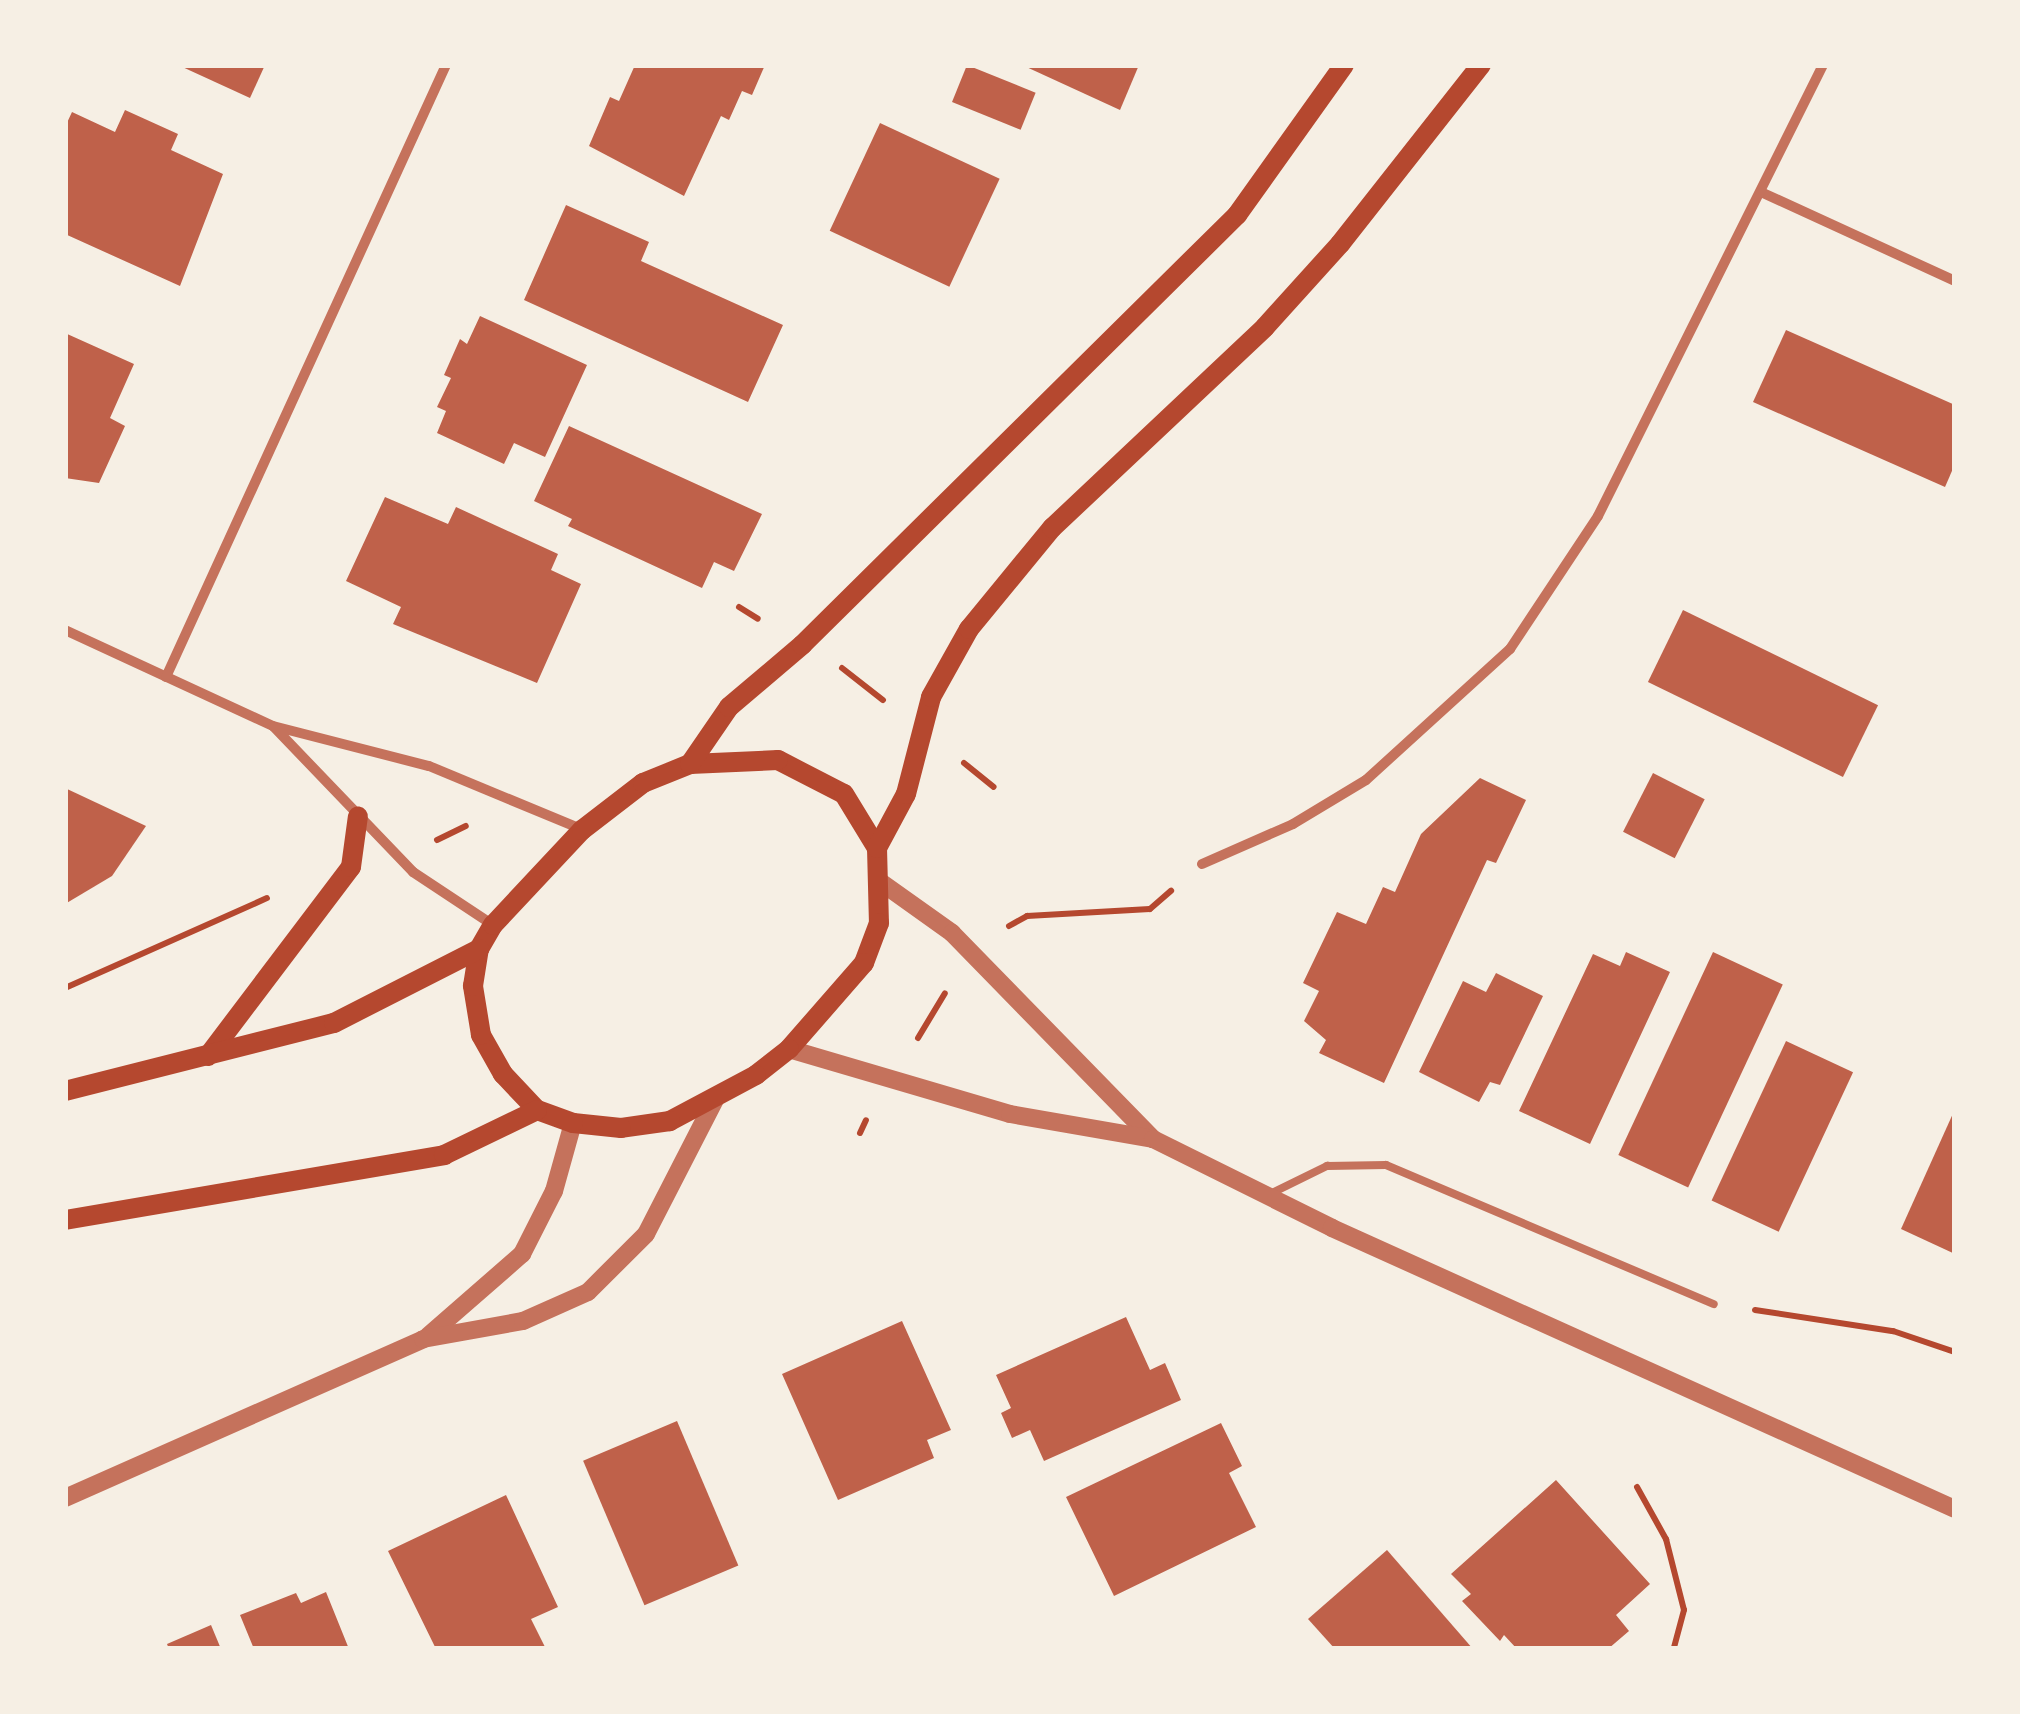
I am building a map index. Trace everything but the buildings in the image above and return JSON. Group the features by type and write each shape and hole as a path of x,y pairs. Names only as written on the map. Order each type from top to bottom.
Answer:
{"main road":[{"path":"690,764 729,706 802,645 1236,215 1344,65"},
{"path":"876,848 906,794 931,698 969,629 1052,528 1265,327 1328,258 1480,65"},
{"path":"778,760 813,774 844,794 876,848 882,884 879,923 864,964 789,1049 715,1100 670,1122 621,1128 573,1124 537,1110 503,1074 481,1034 473,986 480,949 494,925 582,830 643,783 690,764 778,760"},
{"path":"208,1056 351,867 358,816"},
{"path":"65,1090 334,1023 480,949"},
{"path":"65,1220 444,1156 537,1110"}],"street":[{"path":"166,677 446,65"},
{"path":"1202,864 1293,824 1366,780 1510,649 1598,516 1763,194 1823,65"},
{"path":"1763,194 1955,281"},
{"path":"65,630 273,726 429,766 582,830"},
{"path":"273,726 414,872 494,925"},
{"path":"882,884 952,932 1153,1139"},
{"path":"789,1049 1010,1114 1153,1139 1266,1196 1955,1509"},
{"path":"65,1498 424,1339 522,1321 588,1292 622,1265 673,1192 715,1100"},
{"path":"424,1339 522,1254 554,1191 573,1124"}],"lane":[{"path":"1266,1196 1327,1166 1386,1165 1714,1304"}],"path":[{"path":"739,607 762,622"},
{"path":"842,668 884,700"},
{"path":"964,764 994,787"},
{"path":"65,988 283,890"},
{"path":"1000,931 1027,916 1150,909"},
{"path":"917,1041 940,1000"},
{"path":"1714,1304 1893,1332 1955,1352"},
{"path":"1637,1487 1666,1539 1684,1610 1674,1648"}]}
